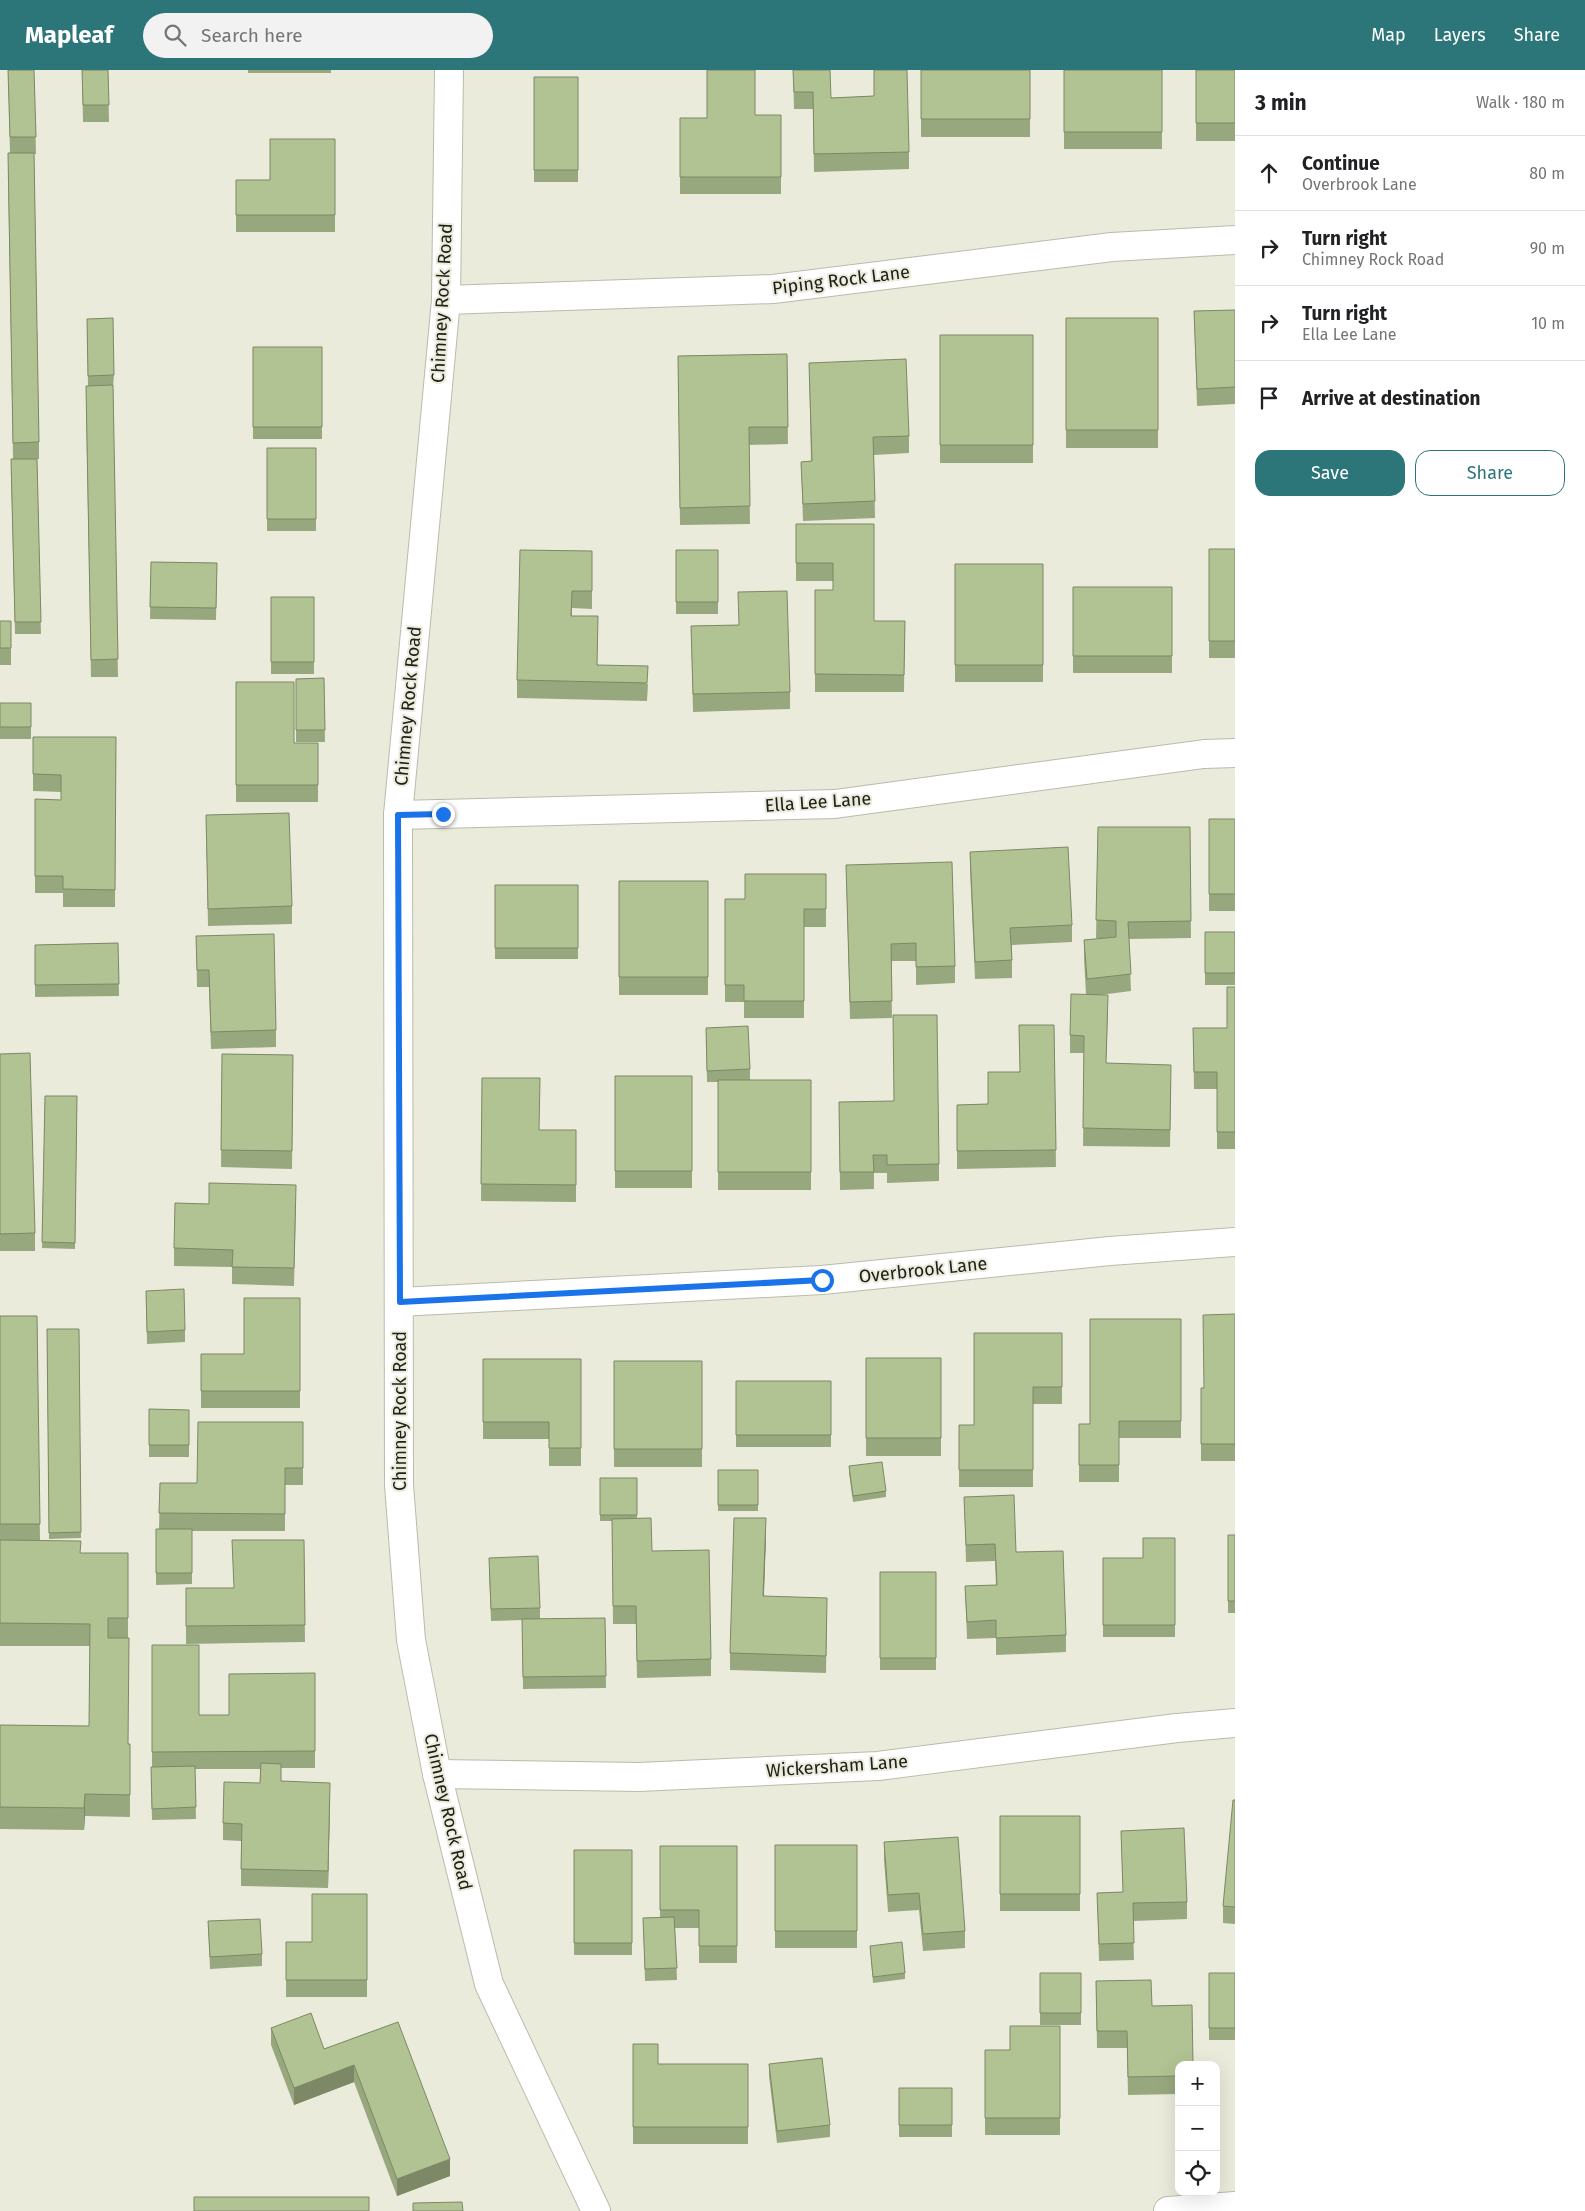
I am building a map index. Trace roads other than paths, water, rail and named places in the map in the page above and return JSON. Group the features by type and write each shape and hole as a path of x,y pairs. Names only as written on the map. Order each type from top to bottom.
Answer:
{"street":[{"name":"Chimney Rock Road","path":"449,70 446,300 398,815 399,1485 411,1640 437,1774 489,1984 596,2211"},
{"name":"Piping Rock Lane","path":"446,300 773,289 1112,247 1235,240"},
{"name":"Ella Lee Lane","path":"398,815 835,804 1204,754 1235,753"},
{"name":"Overbrook Lane","path":"400,1302 822,1280 1110,1251 1235,1242"},
{"name":"Wickersham Lane","path":"437,1774 639,1776 878,1766 1177,1728 1235,1723"},
{"path":"1168,2211 1235,2206"}]}
